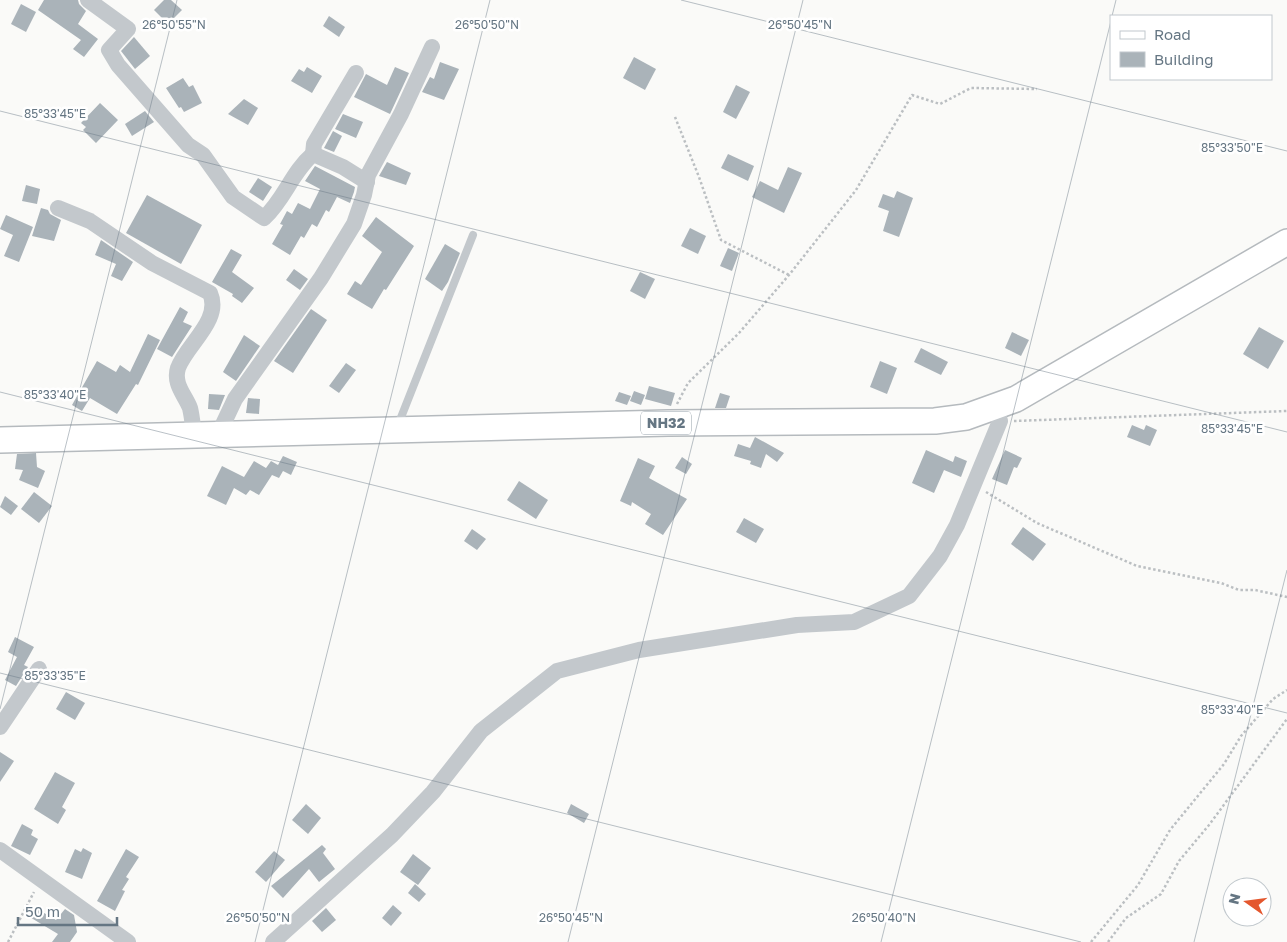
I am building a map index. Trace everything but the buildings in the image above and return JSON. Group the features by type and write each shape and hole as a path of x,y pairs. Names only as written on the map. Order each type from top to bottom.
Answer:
{"main road":[{"name":"NH32","path":"0,440 668,423 935,421 998,414 1016,399 1287,242"}],"street":[{"path":"88,0 128,29 109,50 118,65 188,145 203,155 233,197 264,218 276,207 302,163 312,154 314,144 356,73"},
{"path":"58,208 90,221 152,263 210,293 214,303 211,316 186,352 177,370 178,386 206,435 321,278 354,224 368,175 401,114 432,47"},
{"path":"312,154 344,167 366,182"},
{"path":"273,942 392,835 433,792 481,731 557,671 639,650 797,625 854,622 909,596 940,556 957,525 974,485 998,414"},
{"path":"0,727 39,669"},
{"path":"0,850 128,942"}],"lane":[{"path":"395,431 473,235"}],"path":[{"path":"668,423 688,383 739,332 789,275 856,190 912,95 940,104 971,88 1036,88"},
{"path":"675,117 721,240 789,275"},
{"path":"998,414 1287,411"},
{"path":"974,485 1037,523 1137,566 1157,568 1221,583 1238,590 1255,590 1287,597"},
{"path":"1091,942 1138,885 1170,830 1224,764 1241,736 1273,699 1287,690"},
{"path":"1108,942 1126,918 1161,894 1179,861 1209,825 1287,719"},
{"path":"8,942 41,879"}]}
